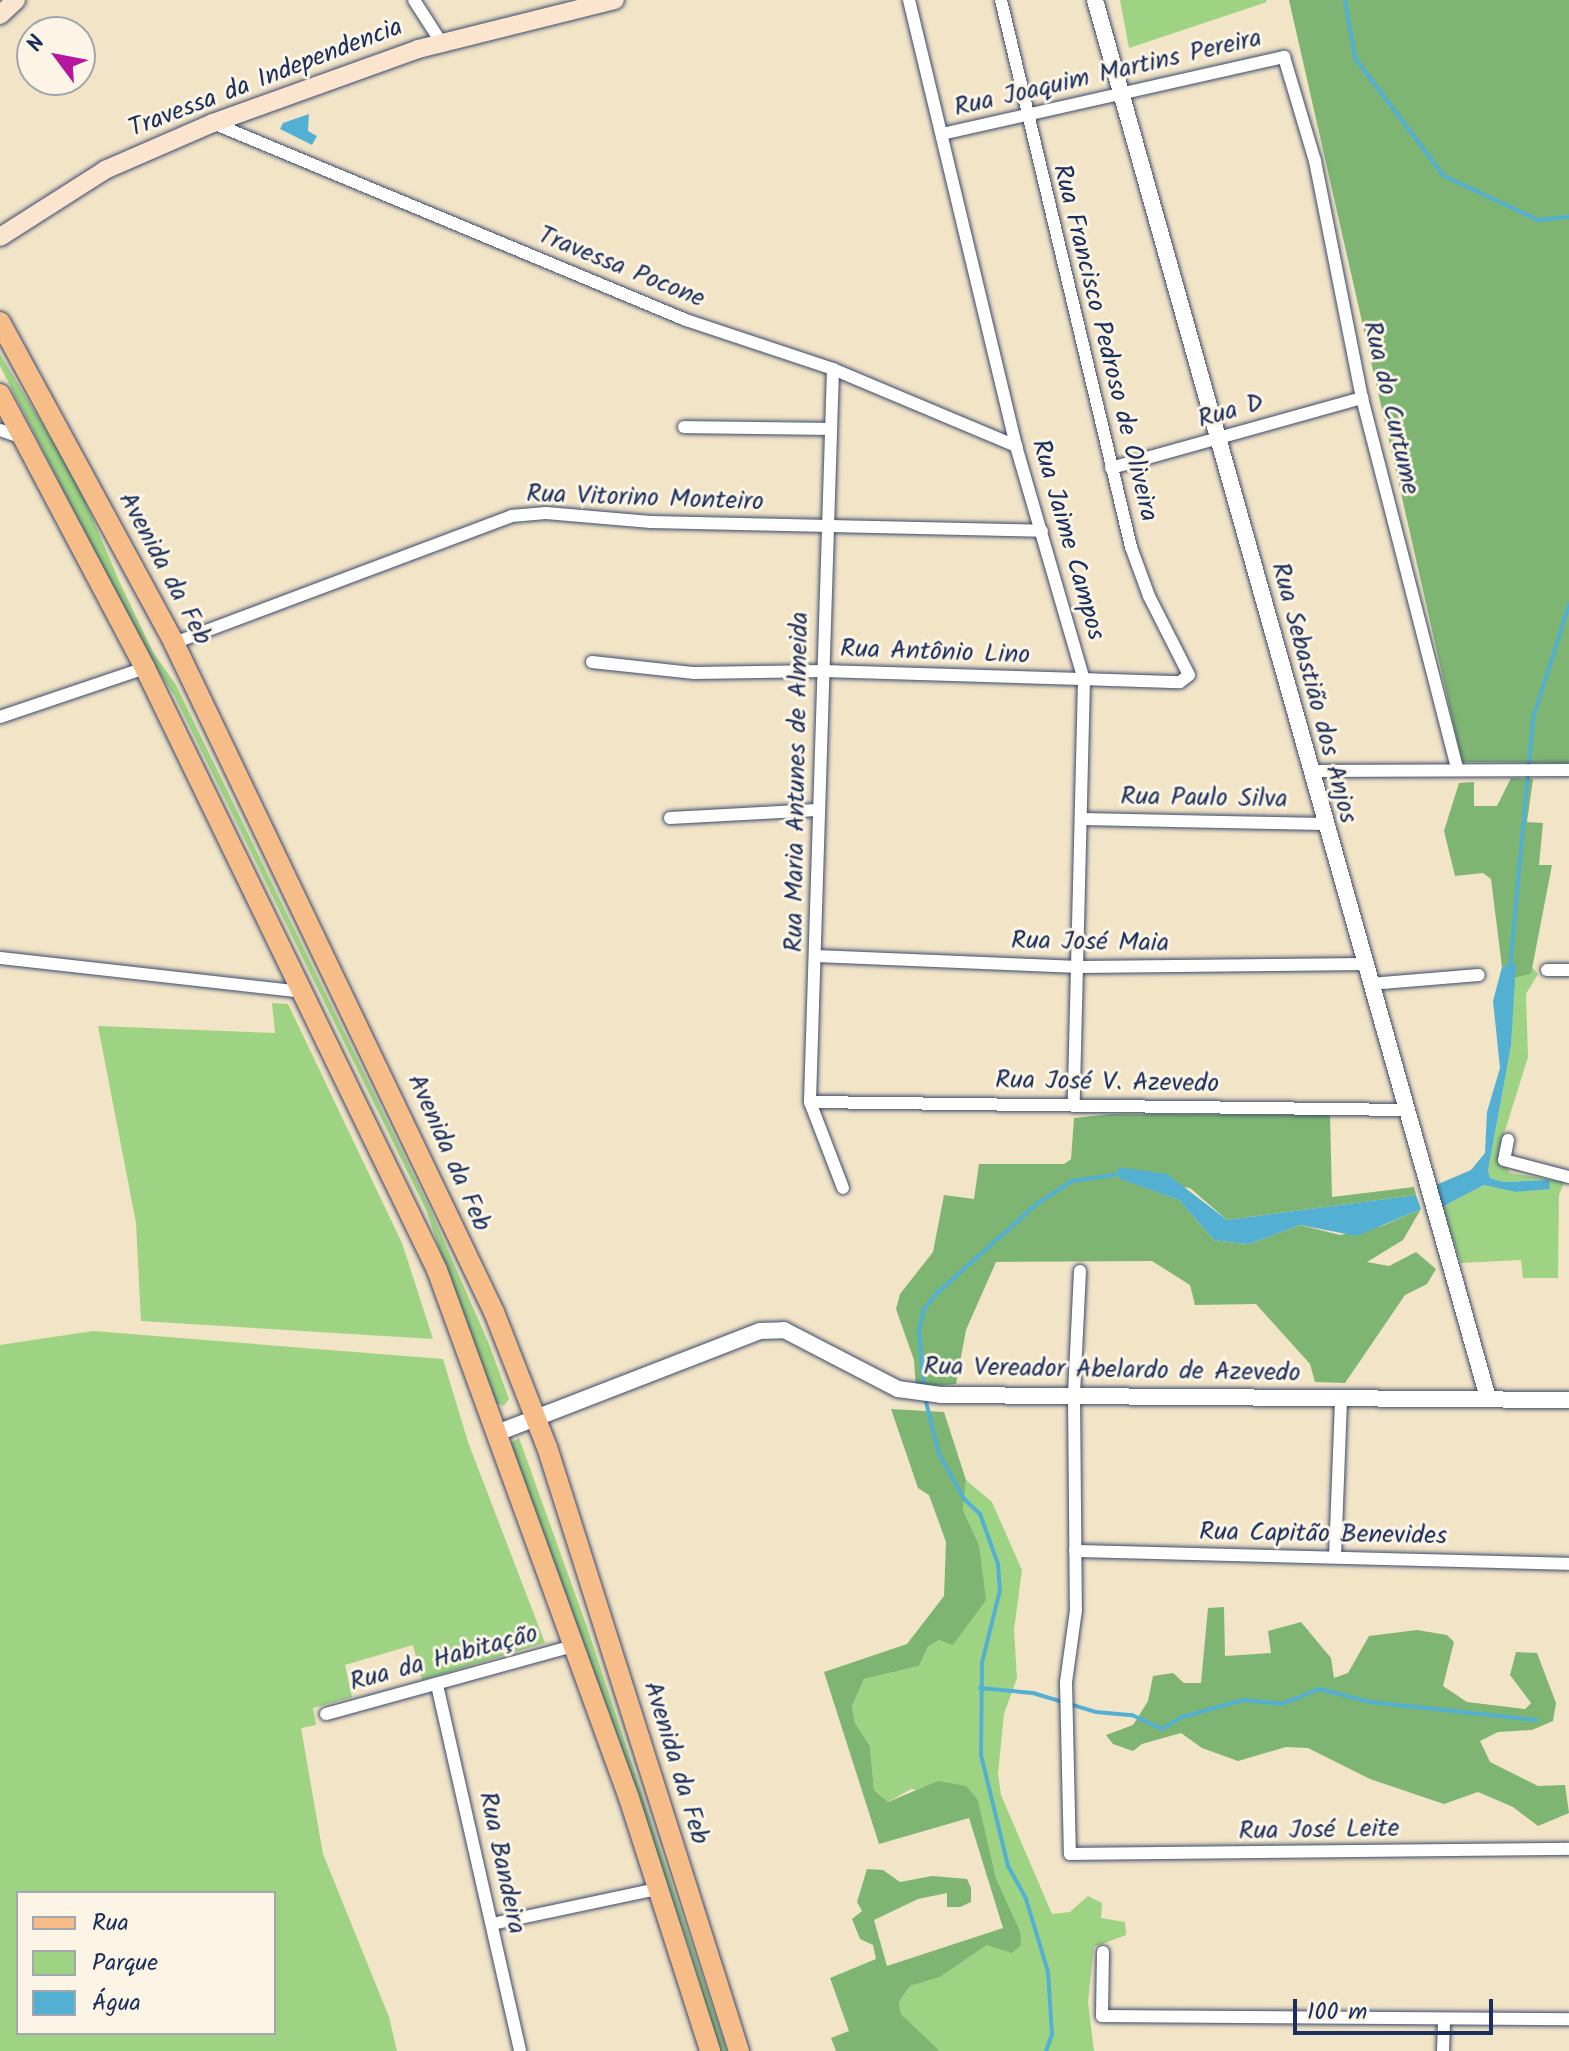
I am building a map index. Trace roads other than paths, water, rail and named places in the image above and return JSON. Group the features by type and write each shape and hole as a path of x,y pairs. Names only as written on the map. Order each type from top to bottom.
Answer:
{"main road":[{"path":"0,15 16,0"},
{"name":"Travessa da Independencia","path":"0,237 105,170 213,123 441,42 615,0"},
{"name":"Avenida da Feb","path":"0,322 174,643 385,1077 494,1312 536,1419 739,2051"},
{"path":"1,400 28,440 305,992 413,1220 477,1420 497,1433"},
{"name":"Avenida da Feb","path":"497,1433 573,1646 710,2051"}],"street":[{"path":"414,0 441,42"},
{"name":"Rua Jaime Campos","path":"909,0 1016,446 1084,680 1074,1104"},
{"name":"Rua Francisco Pedroso de Oliveira","path":"1001,0 1111,468 1149,596 1189,671 1180,682"},
{"name":"Rua Sebastião dos Anjos","path":"1095,0 1312,771 1363,964 1488,1398"},
{"name":"Rua Joaquim Martins Pereira","path":"942,134 1284,57"},
{"name":"Rua do Curtume","path":"1284,57 1315,161 1362,398 1457,768"},
{"name":"Travessa Pocone","path":"213,123 686,320 833,369 1016,446"},
{"name":"Rua Maria Antunes de Almeida","path":"833,369 824,527 823,671 810,1102 843,1188"},
{"name":"Rua D","path":"1111,468 1362,398"},
{"path":"684,427 828,429"},
{"path":"0,430 28,440"},
{"name":"Rua Vitorino Monteiro","path":"174,643 511,516 546,513 824,527 1042,531"},
{"name":"Rua Antônio Lino","path":"592,662 694,673 823,671 1180,682"},
{"path":"0,717 145,668"},
{"path":"1312,771 1457,768 1569,770"},
{"path":"670,818 817,810"},
{"name":"Rua Paulo Silva","path":"1083,819 1324,824"},
{"name":"Rua José Maia","path":"816,956 1079,967 1363,964"},
{"path":"0,958 305,992"},
{"path":"1547,970 1569,970"},
{"path":"1370,984 1479,975"},
{"name":"Rua José V. Azevedo","path":"810,1102 1405,1110"},
{"path":"1508,1140 1504,1160 1569,1177"},
{"path":"1075,1551 1074,1394 1080,1271"},
{"name":"Rua Vereador Abelardo de Azevedo","path":"497,1433 760,1331 784,1330 802,1336 871,1377 911,1392 941,1395 1569,1400"},
{"path":"1335,1557 1341,1398"},
{"name":"Rua Capitão Benevides","path":"1075,1551 1569,1564"},
{"name":"Rua José Leite","path":"1075,1551 1076,1610 1066,1693 1070,1854 1569,1849"},
{"name":"Rua da Habitação","path":"326,1714 573,1646"},
{"name":"Rua Bandeira","path":"437,1685 520,2051"},
{"path":"492,1924 656,1889"},
{"path":"1103,1952 1102,2016 1569,2019"},
{"path":"1443,2051 1444,2020"}],"water":[{"path":"309,114 308,131 317,136 312,145 280,129 283,123"},
{"path":"1516,963 1511,1046 1488,1171 1490,1178 1504,1182 1549,1180 1550,1189 1515,1192 1484,1185 1442,1207 1436,1185 1471,1170 1485,1153 1487,1112 1500,1068 1493,1001 1502,967"},
{"path":"1118,1167 1167,1174 1227,1220 1416,1195 1421,1209 1357,1236 1300,1225 1249,1244 1214,1240 1179,1200 1120,1179"}],"waterway":[{"path":"1345,0 1355,58 1444,176 1538,220 1569,217"},
{"path":"1510,968 1533,718 1569,605"},
{"path":"924,1389 919,1329 924,1309 938,1292 1038,1203 1072,1181 1121,1174"},
{"path":"925,1398 939,1454 965,1500 980,1514 998,1564 1000,1590 982,1663 981,1755 1008,1866 1026,1899 1048,1972 1052,2034 1046,2051"},
{"path":"980,1688 1033,1693 1096,1712 1132,1715 1162,1729 1182,1717 1243,1700 1282,1704 1319,1689 1370,1702 1536,1720"}]}
